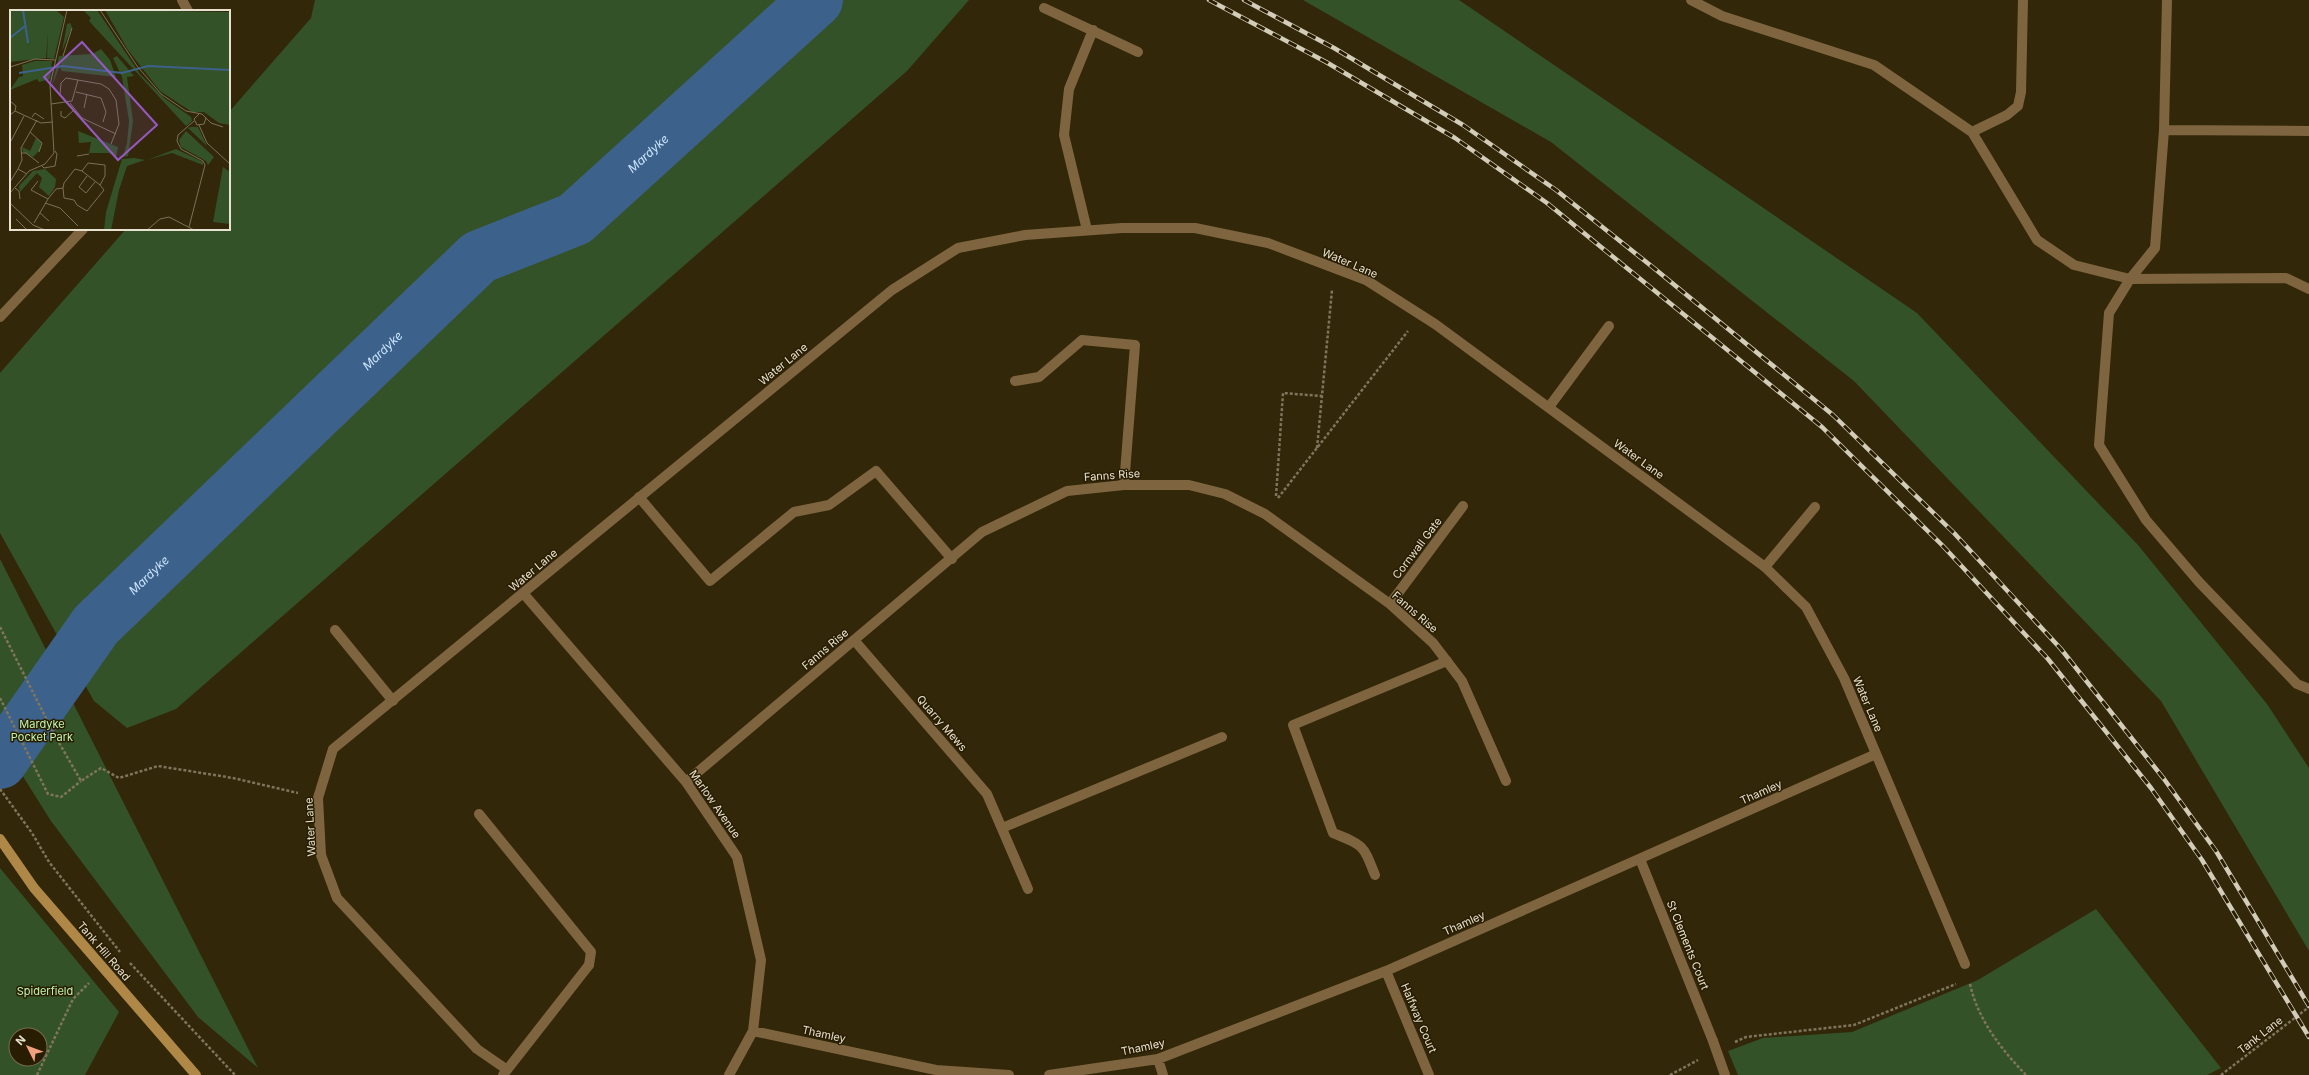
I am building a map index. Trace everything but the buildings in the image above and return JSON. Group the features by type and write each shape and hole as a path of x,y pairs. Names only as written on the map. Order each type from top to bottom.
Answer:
{"street":[{"path":"182,0 187,10"},
{"path":"1691,0 1722,16 1874,65 1972,132 2037,240 2074,265 2130,278 2286,278 2309,289"},
{"path":"1972,132 2007,115 2018,106 2021,92 2023,0"},
{"path":"2166,0 2164,130 2155,248 2130,278 2109,313 2099,445 2146,520 2200,582 2297,684 2309,689"},
{"path":"1044,8 1138,52"},
{"path":"1087,230 1064,135 1069,89 1093,30"},
{"path":"2164,130 2309,131"},
{"name":"Water Lane","path":"479,814 591,952 589,965 504,1072 477,1049 337,898 321,855 318,798 333,749 892,290 958,248 1025,235 1087,230 1195,228 1268,243 1366,280 1421,315 1765,567 1806,607 1844,678 1965,964"},
{"path":"0,317 82,230"},
{"path":"1549,408 1609,326"},
{"path":"1014,381 1039,377 1082,340 1135,345 1124,485"},
{"path":"639,498 710,581 794,512 829,505 876,471 952,558"},
{"name":"Fanns Rise","path":"686,782 982,532 1067,491 1124,485 1189,485 1225,494 1265,514 1390,604 1434,643 1462,681 1506,781"},
{"name":"Cornwall Gate","path":"1390,604 1463,506"},
{"path":"1765,567 1815,507"},
{"name":"Marlow Avenue","path":"523,593 686,782 737,858 761,960 752,1031 729,1075"},
{"path":"335,630 393,701"},
{"name":"Quarry Mews","path":"854,640 987,794 1028,889"},
{"path":"1375,875 1365,849 1352,840 1333,833 1293,725 1447,661"},
{"path":"1002,828 1222,737"},
{"name":"Thamley","path":"1049,1075 1158,1059 1386,970 1876,754"},
{"name":"Tank Hill Road","path":"1,841 34,888 196,1075"},
{"name":"St Clements Court","path":"1640,859 1717,1051 1725,1075"},
{"name":"Halfway Court","path":"1386,970 1429,1075"},
{"name":"Thamley","path":"752,1031 936,1073 1009,1075"},
{"path":"1158,1059 1163,1075"}],"path":[{"path":"1316,448 1334,268"},
{"path":"1322,396 1283,393 1275,500 1421,315"},
{"path":"0,627 54,734 81,781"},
{"path":"0,698 48,794 61,797 100,768 119,778 158,766 233,778 318,798"},
{"path":"0,789 32,833 49,862 123,956"},
{"path":"128,962 235,1075"},
{"path":"1965,964 1974,1002 2003,1051 2026,1075"},
{"path":"37,1075 74,999 103,968"},
{"path":"1670,1075 1746,1037 1854,1025 1968,979"},
{"name":"Tank Lane","path":"2221,1075 2309,1007"}],"green space":[{"path":"315,0 969,0 907,71 176,709 127,728 94,701 0,533 0,373 125,230 230,230 230,111 311,18"},
{"path":"1303,0 1459,0 1917,313 2138,545 2267,704 2309,768 2309,951 2161,701 1854,381 1551,142"},
{"name":"Mardyke Pocket Park","path":"0,559 258,1068 198,1017 51,821 0,740"},
{"name":"Spiderfield","path":"0,868 119,1012 85,1075 0,1075"},
{"path":"2096,909 2221,1068 2207,1075 1738,1075 1728,1051 1763,1038 1852,1032 1978,980"}],"waterway":[{"name":"Mardyke","path":"0,762 96,625 479,257 575,219 816,0"}],"railway":[{"path":"1209,0 1326,62 1455,138 1547,203 1822,427 1942,545 2048,659 2151,788 2202,860 2309,1037"},
{"path":"1244,0 1334,48 1463,125 1556,190 1833,415 1954,533 2061,649 2164,779 2216,851 2309,1006"}]}
